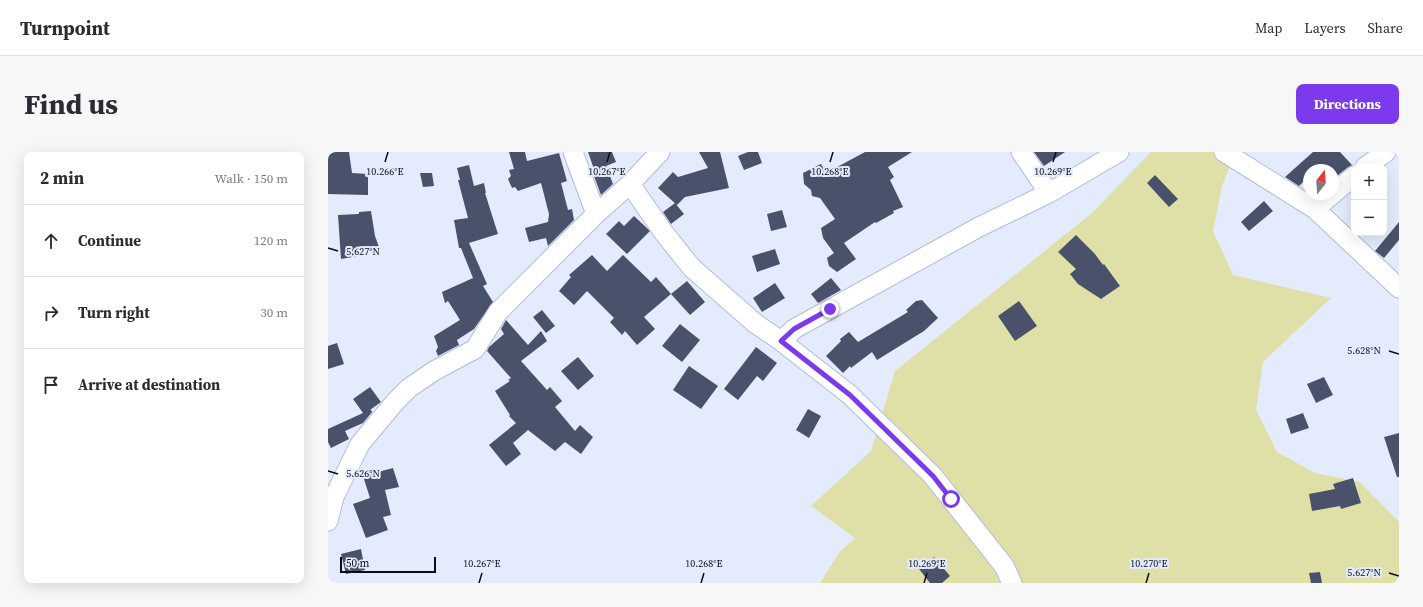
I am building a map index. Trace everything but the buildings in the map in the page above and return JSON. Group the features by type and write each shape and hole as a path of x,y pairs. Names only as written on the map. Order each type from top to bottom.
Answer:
{"street":[{"path":"573,152 596,214"},
{"path":"328,521 334,497 360,444 395,402 409,388 434,371 475,349 498,312 596,214 630,184 660,152"},
{"path":"1021,152 1049,193"},
{"path":"787,335 979,227 1049,193 1119,152"},
{"path":"1224,152 1315,210 1399,288"},
{"path":"1369,164 1386,152"},
{"path":"1315,210 1351,179"},
{"path":"630,184 664,234 692,268 756,324 787,335 933,476 1004,566 1012,583"}],"green space":[{"path":"1151,152 1236,152 1222,186 1213,231 1233,275 1331,298 1263,362 1256,410 1277,452 1315,473 1360,482 1399,522 1399,583 820,583 839,553 855,538 811,506 871,451 895,371 1092,213"}],"route":[{"path":"830,309 794,329 781,341 850,395 933,476 951,499"}]}
